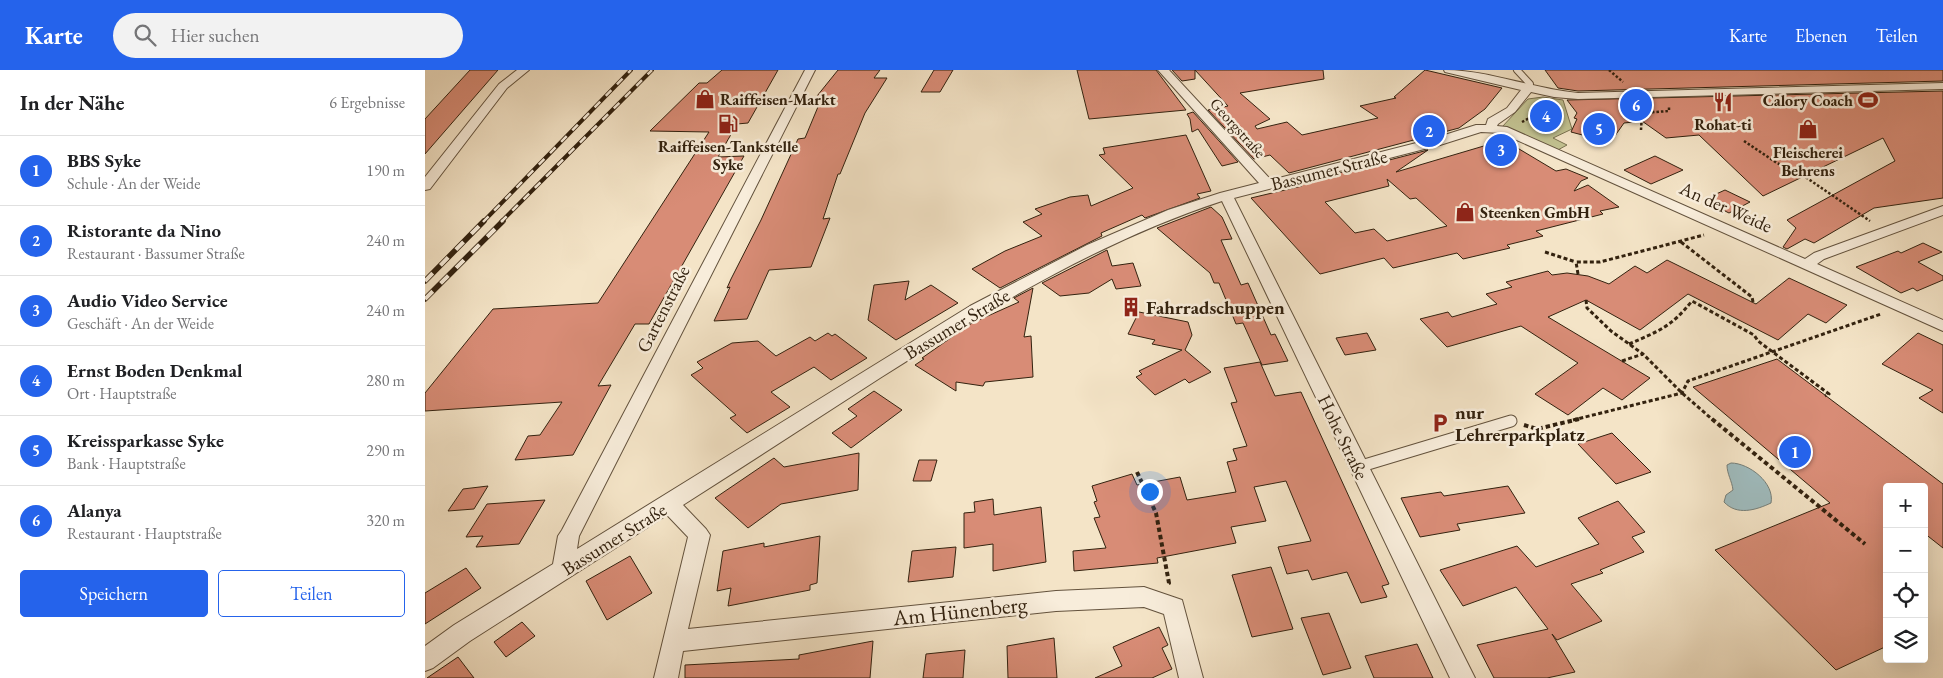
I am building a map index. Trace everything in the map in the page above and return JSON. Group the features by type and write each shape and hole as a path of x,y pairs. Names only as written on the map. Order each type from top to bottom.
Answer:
{"street":[{"path":"425,186 503,86 524,70"},
{"name":"Gartenstraße","path":"563,571 569,536 810,70"},
{"name":"Georgstraße","path":"1163,70 1268,185"},
{"path":"1449,70 1554,94 1578,96 1943,86"},
{"path":"1491,128 1492,122 1511,110 1529,88"},
{"name":"Bassumer Straße","path":"425,660 462,633 977,310 1092,248 1173,213 1225,196 1436,142 1480,128 1491,128"},
{"name":"An der Weide","path":"1491,128 1507,132 1540,146 1943,326"},
{"name":"Hohe Straße","path":"1225,196 1231,203 1358,467 1463,678"},
{"path":"1806,265 1819,256 1943,210"},
{"path":"666,678 699,535 669,504"},
{"name":"Am Hünenberg","path":"673,641 1056,601 1144,597 1174,607 1191,678"}],"lane":[{"path":"1517,70 1530,84 1529,88"},
{"path":"1358,467 1511,421"}],"path":[{"path":"1641,130 1642,113 1669,110 1666,94"},
{"path":"1507,132 1532,115 1578,96"},
{"path":"1511,110 1540,119 1545,131 1545,140 1540,146"},
{"path":"1744,141 1777,163 1801,174 1871,221"},
{"path":"1545,252 1576,262 1600,262 1726,230"},
{"path":"1680,242 1752,297 1753,302"},
{"path":"1576,262 1578,274"},
{"path":"1586,300 1587,308 1611,331 1643,354 1666,374 1682,393 1865,544"},
{"path":"1629,344 1659,331 1677,320 1692,301 1754,335 1758,342 1829,394 1825,396"},
{"path":"1511,421 1537,429 1682,393 1688,381 1901,307"},
{"path":"1622,361 1643,354"},
{"path":"1137,472 1156,513 1169,583 1144,597"}],"green space":[{"path":"1543,97 1563,100 1572,129 1553,138 1567,145 1556,151 1502,127 1528,99"}],"water":[{"path":"1731,463 1753,470 1765,482 1769,488 1771,503 1759,508 1741,510 1735,509 1724,502 1726,495 1733,490 1727,468 1727,465"}],"building":[{"path":"470,70 498,70 425,154 425,119"},
{"path":"722,70 778,70 748,123 737,124 718,157 744,156 649,324 635,324 598,386 611,385 573,455 515,460 528,436 540,435 562,402 425,411 425,393 493,309 598,303 709,132 650,131 699,83 707,83"},
{"path":"838,70 880,70 874,78 887,78 865,113 840,174 838,174 823,219 830,218 811,267 769,270 747,319 714,321 730,287 727,288 731,279 761,220 798,139 805,138 820,102 813,101"},
{"path":"934,70 953,70 940,92 921,92"},
{"path":"1077,70 1156,70 1186,110 1089,119"},
{"path":"1172,70 1195,70 1195,79 1182,81"},
{"path":"1195,70 1323,70 1324,79 1240,93 1270,119 1255,126 1257,129 1287,122 1302,135 1378,118 1360,106 1396,98 1394,97 1425,70 1502,88 1485,109 1459,128 1289,173 1270,155 1254,159 1208,110 1228,106"},
{"path":"1545,70 1943,70 1943,81 1578,91 1558,88"},
{"path":"1943,91 1943,198 1874,208 1814,243 1805,239 1787,249 1783,247 1796,228 1787,220 1895,161 1883,138 1763,196 1699,135 1666,138 1642,121 1624,123 1612,140 1571,132 1577,119 1574,118 1577,113 1567,100"},
{"path":"1193,112 1238,162 1222,166 1198,129 1192,132 1190,119 1187,114"},
{"path":"1186,135 1211,191 1197,194 1200,198 1145,218 1142,215 1101,233 1102,236 1000,288 972,269 1005,251 1042,236 1023,222 1042,214 1035,209 1070,197 1088,195 1091,206 1133,188 1099,155 1105,154 1103,148"},
{"path":"1504,140 1556,171 1566,169 1588,178 1581,181 1574,191 1588,185 1619,207 1600,211 1603,214 1536,231 1543,236 1507,245 1510,248 1463,259 1457,253 1393,268 1384,258 1320,274 1251,198 1302,186 1300,183 1428,150 1396,172","holes":["1387,179 1410,199 1416,198 1447,226 1387,241 1374,229 1355,233 1325,202 1389,186"]},
{"path":"1655,156 1683,170 1651,184 1624,170"},
{"path":"1725,190 1750,202 1729,213 1703,200"},
{"path":"1211,207 1222,217 1232,239 1221,240 1241,285 1248,283 1271,335 1275,334 1288,361 1262,365 1243,323 1236,324 1219,283 1214,283 1210,273 1157,228"},
{"path":"1923,243 1942,252 1918,262 1943,276 1943,280 1917,291 1913,288 1901,293 1856,267 1898,251 1901,253"},
{"path":"1107,250 1112,266 1133,263 1141,286 1116,289 1112,279 1089,293 1060,296 1042,283"},
{"path":"1667,260 1756,304 1789,278 1847,305 1826,323 1808,314 1778,340 1688,294 1640,330 1586,300 1548,317 1650,378 1622,400 1603,388 1568,415 1535,394 1578,363 1521,326 1447,347 1420,319 1448,312 1452,317 1497,304 1486,294 1512,287 1506,282 1548,271 1552,275 1567,273 1588,276 1609,284 1635,266 1647,273"},
{"path":"909,281 905,300 931,285 958,303 896,340 868,320 874,285"},
{"path":"1033,288 1024,337 1031,336 1033,377 985,382 983,386 956,382 956,391 915,365 972,323 1019,302 1014,298"},
{"path":"1139,312 1188,322 1192,335 1185,350 1211,372 1189,383 1185,379 1155,395 1136,377 1142,374 1139,371 1182,350 1152,344 1155,340 1128,334"},
{"path":"828,333 832,336 835,334 867,358 831,380 814,367 771,392 790,407 747,433 730,418 736,415 691,375 703,368 697,362 732,343 758,341 776,356 810,337 815,341"},
{"path":"1367,333 1376,350 1345,355 1336,338"},
{"path":"1918,333 1943,345 1943,413 1919,398 1933,390 1882,364"},
{"path":"1777,359 1943,484 1943,548 1928,536 1928,483 1883,483 1883,648 1836,670 1715,550 1830,503 1693,387"},
{"path":"1260,362 1275,396 1301,392 1389,584 1382,586 1387,597 1361,603 1347,572 1312,580 1308,570 1287,574 1278,547 1311,541 1286,481 1254,487 1266,521 1231,527 1236,543 1157,558 1158,563 1074,571 1073,551 1106,548 1094,518 1100,517 1094,502 1097,501 1092,486 1132,474 1137,485 1180,477 1187,500 1236,492 1227,462 1237,460 1233,449 1247,446 1231,403 1237,402 1224,368"},
{"path":"874,391 902,410 851,448 832,433 857,416 848,409"},
{"path":"1612,433 1651,472 1616,484 1578,444"},
{"path":"859,453 858,490 781,504 748,528 715,498 774,458 784,467"},
{"path":"919,460 937,460 931,481 913,481"},
{"path":"488,486 474,509 448,511 463,489"},
{"path":"1508,486 1525,513 1457,524 1460,530 1420,537 1401,498 1441,492 1444,496"},
{"path":"993,499 994,515 1041,507 1046,562 993,571 993,544 964,548 964,513 975,512 974,502"},
{"path":"545,500 519,544 476,547 483,536 466,537 487,504"},
{"path":"1618,501 1645,532 1632,537 1644,552 1600,570 1603,573 1571,584 1602,621 1557,640 1552,634 1575,672 1547,678 1494,678 1477,645 1548,629 1516,587 1463,606 1440,570 1517,546 1536,567 1599,544 1578,518"},
{"path":"820,536 817,583 810,585 810,590 728,606 731,588 717,591 723,551 764,543 764,547"},
{"path":"956,547 953,577 908,582 912,551"},
{"path":"630,556 652,593 607,620 586,581"},
{"path":"1271,567 1293,629 1252,637 1232,575"},
{"path":"466,568 481,588 425,624 425,593"},
{"path":"1329,613 1351,668 1323,675 1301,618"},
{"path":"522,622 535,636 506,657 494,642"},
{"path":"1159,627 1168,645 1162,648 1172,669 1152,678 1095,678 1122,666 1113,647"},
{"path":"1054,638 1057,678 1008,678 1007,646"},
{"path":"873,641 870,678 685,678 685,665 799,659 799,655"},
{"path":"1417,644 1433,678 1374,678 1365,656"},
{"path":"965,650 963,678 923,678 926,654"},
{"path":"458,657 474,678 427,678"}],"railway":[{"path":"483,222 631,70"},
{"path":"501,222 652,70"},
{"path":"425,281 484,221"},
{"path":"425,299 503,221"}],"place":[{"name":"Raiffeisen-Markt","path":"705,99"},
{"name":"Calory Coach","path":"1868,100"},
{"name":"Rohat-ti","path":"1723,102"},
{"name":"Alanya","path":"1636,105"},
{"name":"Ernst Boden Denkmal","path":"1546,116"},
{"name":"Raiffeisen-Tankstelle Syke","path":"728,124"},
{"name":"Kreissparkasse Syke","path":"1599,129"},
{"name":"Fleischerei Behrens","path":"1808,129"},
{"name":"Ristorante da Nino","path":"1429,131"},
{"name":"Audio Video Service","path":"1501,150"},
{"name":"Steenken GmbH","path":"1465,212"},
{"name":"Fahrradschuppen","path":"1131,307"},
{"name":"nur Lehrerparkplatz","path":"1440,423"},
{"name":"BBS Syke","path":"1795,452"}]}
